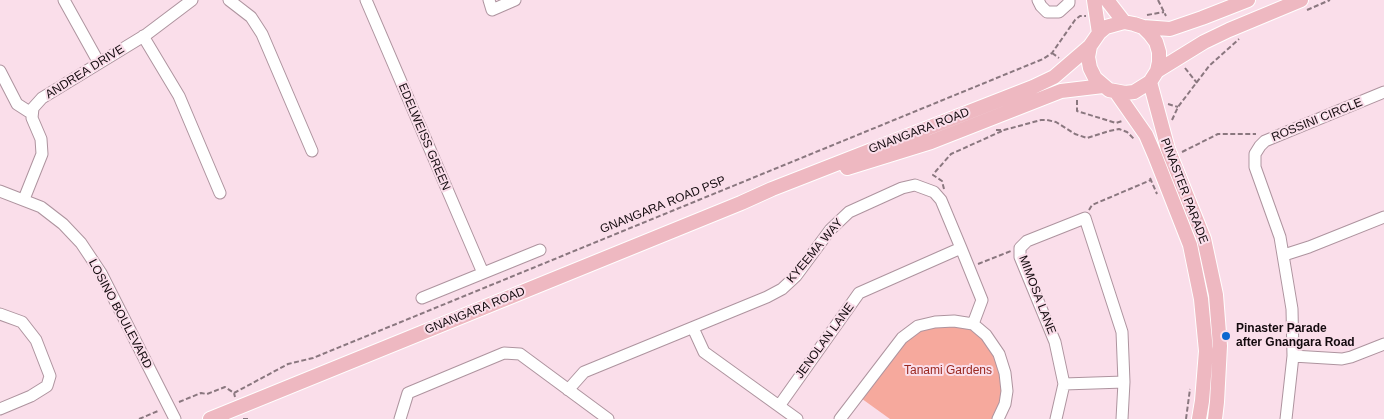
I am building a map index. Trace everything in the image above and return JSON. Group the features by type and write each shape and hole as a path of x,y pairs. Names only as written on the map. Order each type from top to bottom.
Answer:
{"main road":[{"path":"1094,0 1099,33"},
{"path":"1107,0 1124,22"},
{"path":"1248,0 1170,29 1142,21 1134,24 1124,22 1106,27 1090,46 1088,57 1090,68 1102,86 1116,92 1134,92 1204,42 1228,30 1303,6"},
{"path":"1142,21 1156,42 1159,52 1159,62 1153,77"},
{"name":"GNANGARA ROAD","path":"210,419 850,158 1033,87 1054,77 1090,46"},
{"name":"PINASTER PARADE","path":"1153,77 1168,149 1204,239 1216,295 1220,346 1215,419"},
{"name":"GNANGARA ROAD","path":"741,203 931,142 1060,91 1102,86"},
{"name":"PINASTER PARADE","path":"1116,92 1146,135 1154,177 1190,245 1201,299 1206,351 1199,419"}],"street":[{"path":"64,0 99,63"},
{"name":"ANDREA DRIVE","path":"31,113 42,98 144,36 192,0"},
{"path":"229,0 251,17 262,34 312,151"},
{"name":"EDELWEISS GREEN","path":"366,0 483,273"},
{"path":"489,0 492,10 515,0"},
{"path":"1038,0 1047,12 1059,12 1069,3 1069,0"},
{"path":"144,36 179,96 220,193"},
{"path":"0,71 17,104 31,113 40,139 42,154 24,199"},
{"name":"ROSSINI CIRCLE","path":"1286,419 1293,356 1292,309 1280,237 1255,167 1257,149 1265,141 1384,92"},
{"name":"KYEEMA WAY","path":"568,390 584,372 694,328 782,289 796,276 830,230 849,212 902,188 915,186 934,192 941,200"},
{"name":"LOSINO BOULEVARD","path":"0,191 41,207 63,224 81,243 101,273 175,419"},
{"path":"941,200 982,300 973,324"},
{"path":"1284,255 1384,217"},
{"path":"1085,218 1122,332 1124,382 1122,419"},
{"name":"MIMOSA LANE","path":"1056,419 1064,384 1055,342 1020,257 1020,248 1027,241 1085,218"},
{"name":"JENOLAN LANE","path":"779,406 860,293 961,248"},
{"path":"422,298 540,250"},
{"path":"0,314 22,322 27,328 36,340 50,376 48,386 31,396 0,409"},
{"path":"840,419 902,338 918,326 935,322 954,321 973,324 986,335 999,354 1005,373 1006,397 998,419"},
{"path":"694,328 704,352 796,419"},
{"path":"1293,356 1342,359 1384,344"},
{"path":"400,419 408,393 504,353 520,354 608,419"},
{"path":"1064,384 1124,382"}],"path":[{"path":"1142,21 1164,12 1158,0"},
{"path":"1303,6 1330,0"},
{"name":"GNANGARA ROAD PSP","path":"169,407 201,393 207,394 225,387 234,393 288,364 313,358 1043,59 1052,53 1075,20 1080,16 1085,16"},
{"path":"1163,103 1178,107 1210,66 1240,38"},
{"path":"1077,111 1116,123 1125,120"},
{"path":"941,200 945,187 942,181 934,176 951,154 1004,130 1047,120 1056,122 1075,134 1087,138 1109,130 1119,129 1127,132 1137,144"},
{"path":"996,130 1004,130"},
{"path":"1180,153 1218,134 1242,135"},
{"path":"1085,218 1092,205 1154,177 1154,192 1158,196"},
{"path":"968,267 1020,248"},
{"path":"1186,419 1192,383"},
{"path":"139,419 169,407"},
{"path":"243,419 248,419"}],"green space":[{"name":"Tanami Gardens","path":"973,324 1005,373 998,419 890,419 858,396 918,326"}],"place":[{"name":"Pinaster Parade after Gnangara Road","path":"1226,336"}]}
